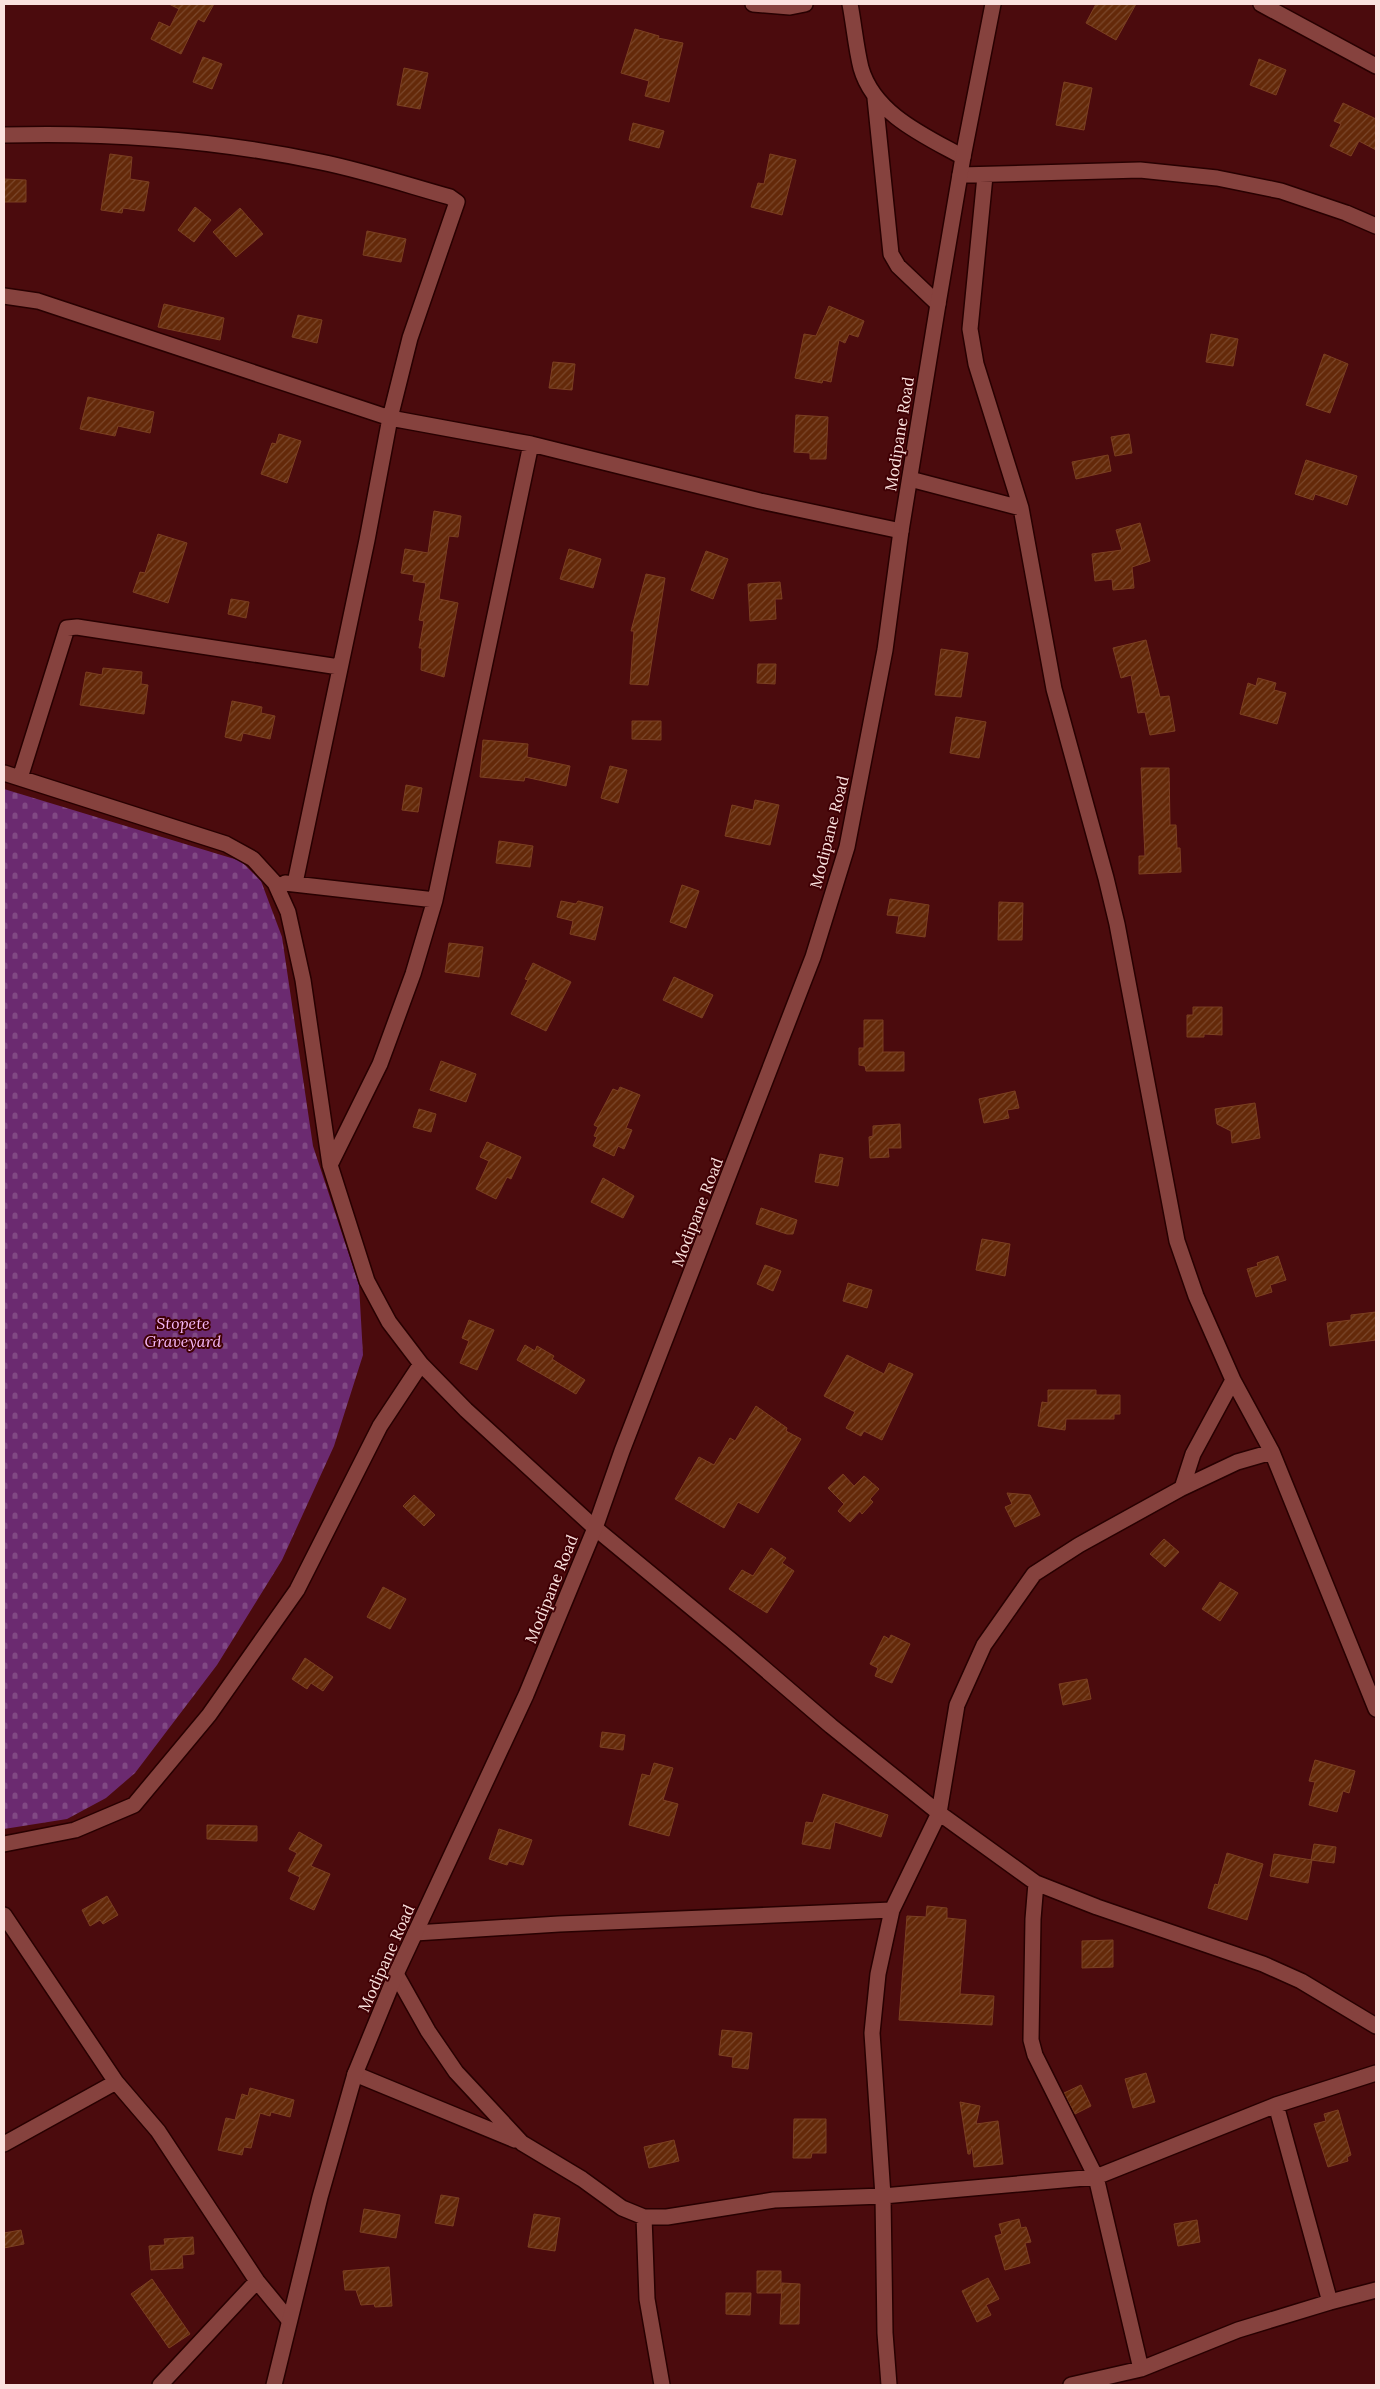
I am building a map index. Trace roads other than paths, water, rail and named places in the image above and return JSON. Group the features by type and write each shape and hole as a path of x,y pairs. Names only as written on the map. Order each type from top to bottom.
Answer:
{"street":[{"path":"752,4 790,7 805,4"},
{"path":"850,4 862,70 875,98 891,254 898,266 938,304"},
{"name":"Modipane Road","path":"274,2385 337,2133 355,2074 396,1974 526,1695 594,1528 813,958 847,847 885,650 901,531 963,157 994,4"},
{"path":"1261,4 1376,66"},
{"path":"875,98 906,124 963,157"},
{"path":"4,135 73,133 215,144 323,162 454,198 457,206 410,338 390,418 367,540 295,883"},
{"path":"960,175 985,176 1140,170 1217,178 1280,191 1346,212 1376,226"},
{"path":"985,176 970,329 976,364 1021,508 1054,689 1117,924 1177,1241 1196,1296 1233,1380 1272,1452 1376,1709"},
{"path":"4,296 38,301 390,418 531,444 751,499 901,531"},
{"path":"330,1165 380,1064 414,974 435,900 531,444"},
{"path":"910,479 1021,508"},
{"path":"20,778 67,628 77,627 339,667"},
{"path":"4,773 226,844 254,859 275,883 288,912 303,980 330,1165 367,1281 389,1322 421,1364 466,1410 594,1528 732,1641 831,1726 940,1813 1036,1883 1097,1907 1263,1964 1301,1981 1376,2026"},
{"path":"275,883 295,883 435,900"},
{"path":"4,1844 75,1830 134,1805 209,1715 297,1590 380,1426 421,1364"},
{"path":"1182,1488 1193,1454 1233,1380"},
{"path":"889,2385 885,2333 883,2196 872,2033 878,1974 892,1910 940,1813 957,1705 984,1645 1034,1574 1079,1545 1182,1488 1237,1462 1272,1452"},
{"path":"1036,1883 1033,1919 1031,2040 1035,2055 1096,2177 1142,2369"},
{"path":"415,1933 559,1924 892,1910"},
{"path":"4,1915 116,2082 158,2130 257,2281 289,2320"},
{"path":"396,1974 428,2030 456,2072 522,2143"},
{"path":"355,2074 522,2143 582,2179 622,2208 644,2217 667,2217 774,2200 883,2196 1096,2177 1276,2105 1376,2073"},
{"path":"4,2144 116,2082"},
{"path":"1276,2105 1330,2302"},
{"path":"644,2217 647,2299 662,2385"},
{"path":"160,2385 257,2281"},
{"path":"1071,2385 1142,2369 1238,2330 1376,2290"}],"park label":[{"name":"Stopete Graveyard","path":"183,1332"}]}
